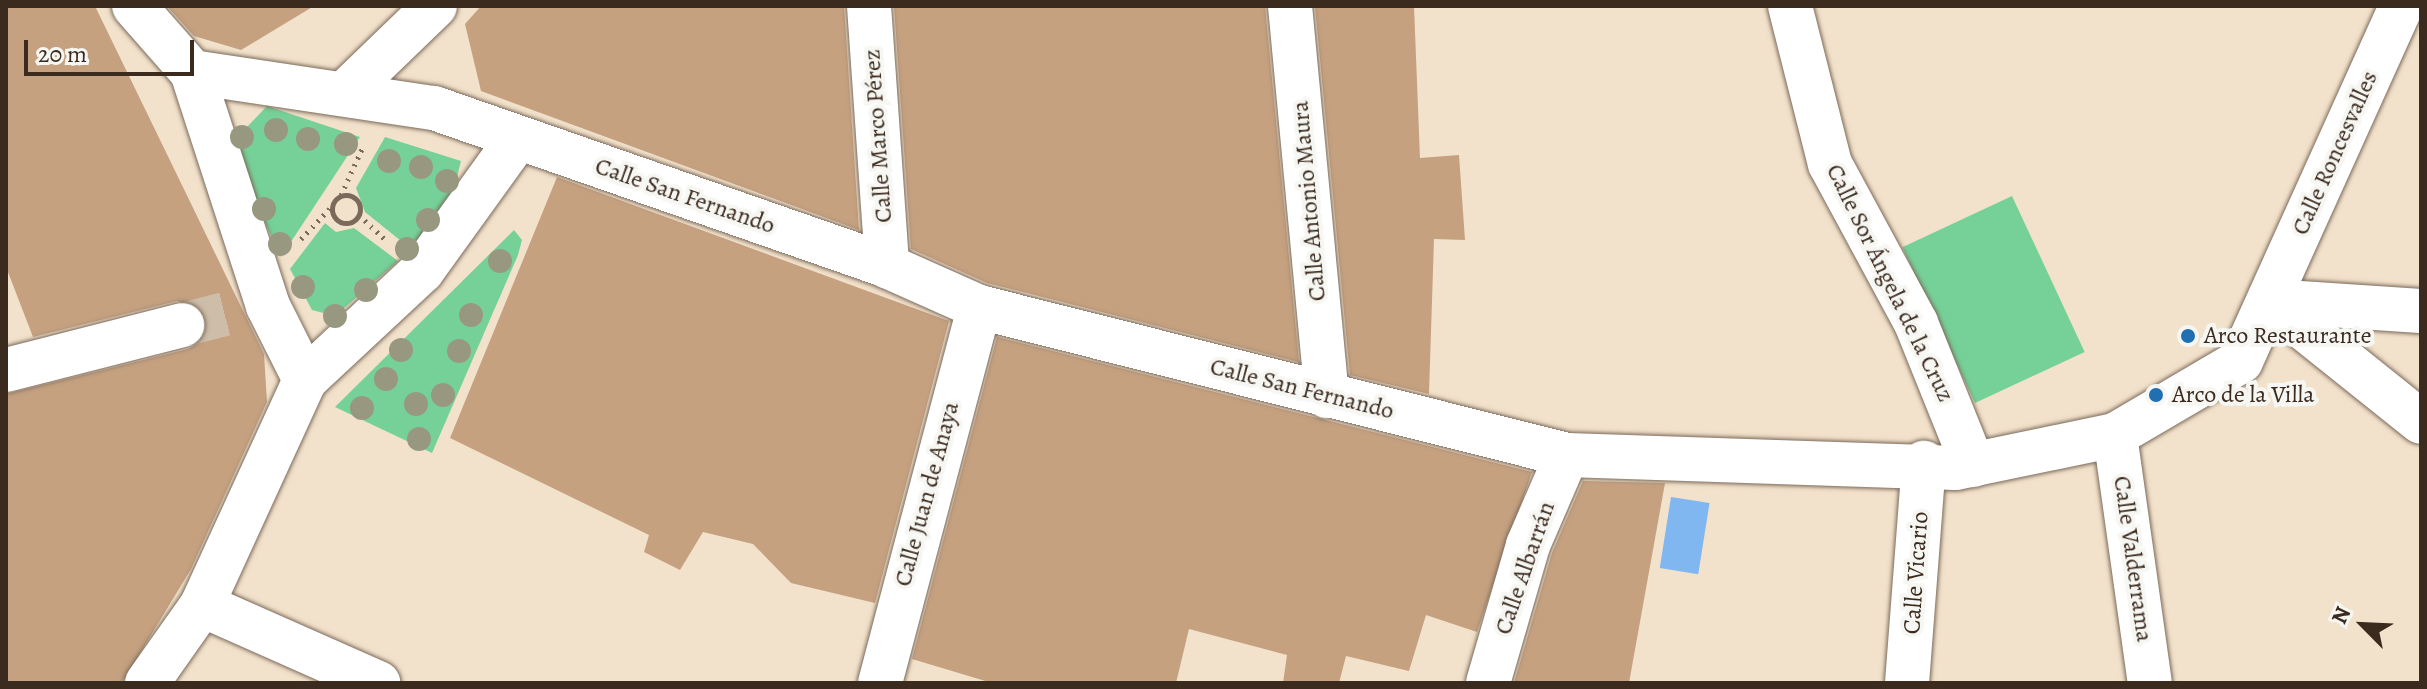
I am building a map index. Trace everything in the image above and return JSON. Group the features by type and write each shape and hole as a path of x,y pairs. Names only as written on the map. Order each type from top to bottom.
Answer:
{"street":[{"path":"134,6 192,72 254,308 305,380"},
{"path":"348,90 435,6"},
{"name":"Calle Marco Pérez","path":"869,6 887,266"},
{"name":"Calle Antonio Maura","path":"1290,6 1327,396"},
{"name":"Calle Sor Ángela de la Cruz","path":"1790,6 1830,164 1916,323 1973,465"},
{"name":"Calle Roncesvalles","path":"2115,435 2241,361 2401,6"},
{"name":"Calle San Fernando","path":"192,72 348,90 434,108 887,266 979,307 1567,455 1973,465 2115,435"},
{"path":"147,683 202,605 305,380 422,271 518,138"},
{"path":"2270,301 2421,311"},
{"path":"2270,301 2421,422"},
{"name":"Calle Juan de Anaya","path":"880,683 979,307"},
{"path":"6,370 182,325"},
{"name":"Calle Valderrama","path":"2115,435 2150,683"},
{"name":"Calle Albarrán","path":"1488,683 1528,545 1567,455"},
{"name":"Calle Vicario","path":"1907,683 1924,463"},
{"path":"202,605 378,683"}],"path":[{"path":"346,194 360,209 344,223 331,207 346,194"}],"green space":[{"path":"267,106 360,137 281,257 229,146"},
{"path":"385,137 461,161 452,197 411,249 365,212 356,188"},
{"path":"2012,196 2085,352 1975,403 1902,247"},
{"path":"325,223 336,232 354,228 398,261 335,316 312,310 290,269"},
{"path":"514,230 522,240 518,255 432,453 335,407"}],"water":[{"path":"1671,497 1710,503 1698,574 1660,568"}],"building":[{"path":"6,6 95,6 264,354 267,402 191,569 122,683 6,683 6,394 188,349 200,342 206,320 199,307 177,301 33,337 6,267"},
{"path":"167,6 314,6 241,50 194,36"},
{"path":"481,6 844,6 859,230 481,91 465,24"},
{"path":"894,6 1265,6 1299,362 987,283 911,249"},
{"path":"1315,6 1414,6 1420,158 1459,155 1465,240 1434,239 1429,394 1350,375"},
{"path":"557,177 949,321 875,603 791,583 753,544 703,532 680,570 644,552 649,535 450,438"},
{"path":"997,337 1532,472 1477,632 1426,615 1409,671 1346,656 1339,683 1283,683 1287,655 1189,629 1176,683 992,683 912,659"},
{"path":"1583,481 1665,483 1629,683 1514,683 1552,553"}],"tunnel":[{"path":"182,325 241,310"}],"place":[{"name":"Arco Restaurante","path":"2188,336"},
{"name":"Arco de la Villa","path":"2156,395"}]}
